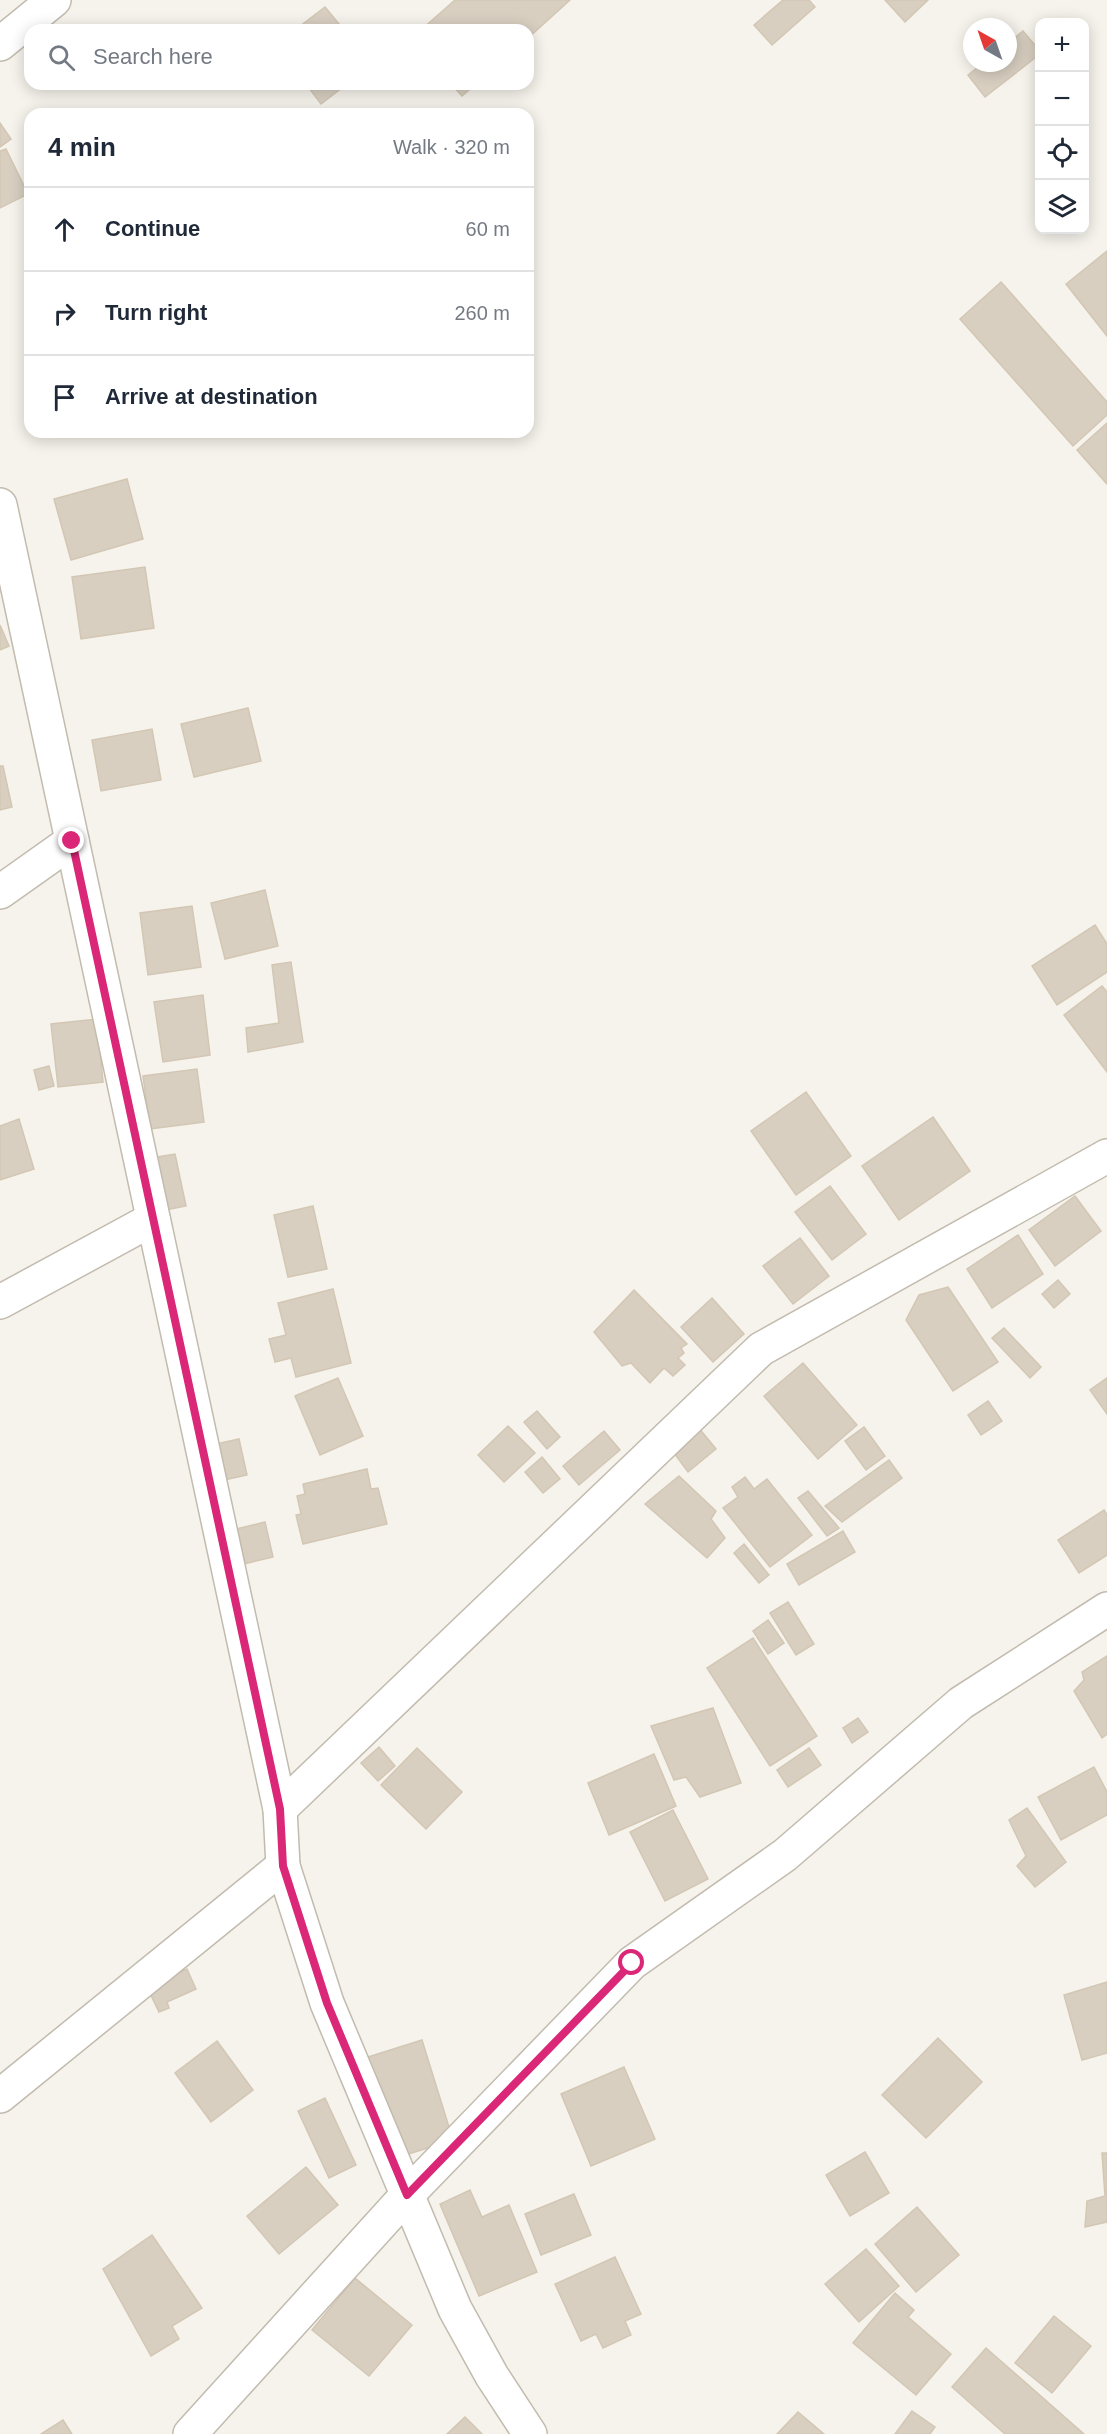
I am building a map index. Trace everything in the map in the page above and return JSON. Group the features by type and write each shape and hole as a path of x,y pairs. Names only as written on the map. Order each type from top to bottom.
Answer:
{"street":[{"path":"25,24 54,0"},
{"path":"0,44 24,24"},
{"path":"0,506 5,548 72,841 280,1809 283,1866 327,2003 455,2309 492,2376 530,2434"},
{"path":"0,892 72,841"},
{"path":"280,1809 761,1349 1107,1156"},
{"path":"0,1302 153,1219"},
{"path":"190,2434 407,2195 632,1963 785,1855 962,1703 1107,1608"},
{"path":"0,2096 283,1866"}],"building":[{"path":"455,0 570,0 534,33 534,24 428,24"},
{"path":"783,0 809,0 815,7 772,45 754,25"},
{"path":"885,0 928,0 905,22"},
{"path":"325,7 339,24 303,24"},
{"path":"1023,31 1035,45 1035,58 1017,72 1017,36"},
{"path":"972,72 1017,72 985,97 968,75"},
{"path":"310,90 339,90 321,104"},
{"path":"456,90 469,90 462,96"},
{"path":"0,123 11,139 0,147"},
{"path":"6,149 24,186 24,196 0,208 0,151"},
{"path":"1107,251 1107,336 1066,284"},
{"path":"1001,282 1107,402 1107,415 1073,446 960,319"},
{"path":"1107,423 1107,484 1077,450"},
{"path":"127,479 143,539 71,560 54,499"},
{"path":"145,567 154,628 81,639 72,577"},
{"path":"0,625 9,646 0,650"},
{"path":"248,708 261,761 194,777 181,724"},
{"path":"152,729 161,780 101,791 92,740"},
{"path":"0,766 3,766 12,807 0,810"},
{"path":"265,890 278,946 225,959 211,903"},
{"path":"192,906 201,967 148,975 140,913"},
{"path":"1095,925 1107,944 1107,972 1057,1005 1032,966"},
{"path":"291,962 303,1042 248,1052 246,1028 279,1023 272,965"},
{"path":"1102,986 1107,992 1107,1072 1064,1015"},
{"path":"203,995 210,1055 163,1062 154,1002"},
{"path":"97,1019 103,1082 58,1087 51,1024"},
{"path":"49,1066 54,1086 39,1090 34,1070"},
{"path":"197,1069 204,1122 150,1129 143,1076"},
{"path":"806,1092 851,1156 796,1195 751,1131"},
{"path":"933,1117 970,1171 899,1220 862,1166"},
{"path":"19,1119 34,1169 0,1180 0,1126"},
{"path":"175,1154 186,1206 160,1211 150,1158"},
{"path":"830,1186 866,1234 832,1260 795,1212"},
{"path":"1075,1196 1101,1231 1055,1266 1029,1230"},
{"path":"313,1206 327,1269 288,1277 274,1215"},
{"path":"1018,1235 1043,1274 992,1308 967,1269"},
{"path":"800,1238 829,1276 793,1304 763,1266"},
{"path":"1058,1280 1070,1294 1054,1308 1042,1294"},
{"path":"948,1287 998,1362 953,1391 906,1320 919,1295"},
{"path":"333,1289 351,1363 296,1377 291,1358 275,1362 269,1339 286,1335 278,1303"},
{"path":"634,1290 687,1344 681,1348 684,1353 678,1358 685,1365 673,1376 664,1368 650,1383 631,1363 622,1366 594,1332"},
{"path":"712,1298 744,1334 713,1362 681,1327"},
{"path":"1004,1328 1041,1367 1030,1378 992,1338"},
{"path":"803,1363 857,1425 818,1459 764,1396"},
{"path":"338,1378 363,1436 320,1455 295,1396"},
{"path":"1107,1378 1107,1414 1090,1390"},
{"path":"988,1401 1002,1421 981,1435 968,1415"},
{"path":"537,1411 560,1437 547,1449 524,1422"},
{"path":"508,1426 535,1453 504,1482 478,1455"},
{"path":"698,1427 716,1449 688,1472 671,1449"},
{"path":"864,1427 885,1456 866,1470 845,1441"},
{"path":"604,1431 620,1450 579,1485 563,1466"},
{"path":"239,1439 247,1475 224,1480 216,1444"},
{"path":"542,1457 560,1479 543,1493 525,1472"},
{"path":"889,1460 902,1478 842,1522 825,1506"},
{"path":"367,1469 371,1489 378,1488 387,1524 303,1544 296,1515 301,1514 297,1496 305,1494 303,1484"},
{"path":"679,1476 716,1511 711,1519 725,1538 707,1558 645,1504"},
{"path":"745,1477 754,1489 767,1479 812,1535 770,1567 723,1508 738,1497 732,1487"},
{"path":"808,1491 839,1528 827,1536 798,1498"},
{"path":"1104,1510 1107,1515 1107,1555 1079,1573 1058,1540"},
{"path":"265,1522 273,1557 244,1564 236,1529"},
{"path":"843,1531 855,1552 799,1585 787,1564"},
{"path":"744,1544 769,1575 759,1583 734,1553"},
{"path":"788,1602 814,1644 796,1655 770,1613"},
{"path":"768,1620 784,1643 768,1654 753,1631"},
{"path":"753,1638 817,1736 770,1766 707,1668"},
{"path":"1107,1656 1107,1734 1102,1738 1074,1691 1084,1680 1082,1672"},
{"path":"713,1708 741,1783 700,1797 686,1777 674,1780 651,1726"},
{"path":"858,1718 868,1732 852,1743 843,1728"},
{"path":"379,1747 395,1766 378,1781 361,1763"},
{"path":"417,1748 462,1792 426,1829 381,1785"},
{"path":"809,1748 821,1765 788,1787 777,1770"},
{"path":"654,1754 676,1806 609,1835 588,1783"},
{"path":"1094,1767 1107,1792 1107,1815 1061,1840 1038,1797"},
{"path":"1027,1808 1066,1862 1035,1887 1017,1866 1026,1856 1009,1820"},
{"path":"673,1810 708,1879 665,1901 630,1832"},
{"path":"187,1969 196,1989 167,2002 169,2008 159,2012 147,1987"},
{"path":"1107,1982 1107,2053 1082,2060 1064,1995"},
{"path":"938,2038 982,2082 926,2138 882,2095"},
{"path":"422,2040 453,2140 399,2157 368,2057"},
{"path":"217,2041 253,2090 211,2122 175,2073"},
{"path":"624,2067 655,2139 591,2166 561,2094"},
{"path":"325,2098 356,2165 329,2178 298,2111"},
{"path":"865,2152 889,2193 850,2216 826,2175"},
{"path":"1102,2153 1107,2153 1107,2222 1085,2227 1087,2201 1105,2196"},
{"path":"306,2167 338,2205 279,2254 247,2216"},
{"path":"470,2190 482,2217 509,2205 537,2272 479,2296 440,2204"},
{"path":"574,2194 591,2235 541,2255 525,2214"},
{"path":"917,2207 959,2255 916,2292 875,2244"},
{"path":"152,2235 202,2308 172,2326 179,2339 151,2356 103,2269"},
{"path":"866,2249 899,2286 859,2322 825,2284"},
{"path":"615,2257 641,2314 625,2321 631,2335 603,2348 596,2334 581,2341 555,2284"},
{"path":"355,2278 412,2325 369,2376 312,2330"},
{"path":"895,2293 914,2310 908,2317 951,2354 916,2395 853,2343"},
{"path":"1054,2316 1091,2346 1052,2393 1015,2363"},
{"path":"986,2348 1084,2434 1005,2434 952,2387"},
{"path":"912,2411 935,2427 930,2434 895,2434"},
{"path":"798,2412 824,2434 777,2434"},
{"path":"465,2417 482,2434 447,2434"},
{"path":"63,2420 72,2434 41,2434"}],"route":[{"path":"72,841 280,1809 283,1866 327,2003 407,2195 632,1963"}]}
